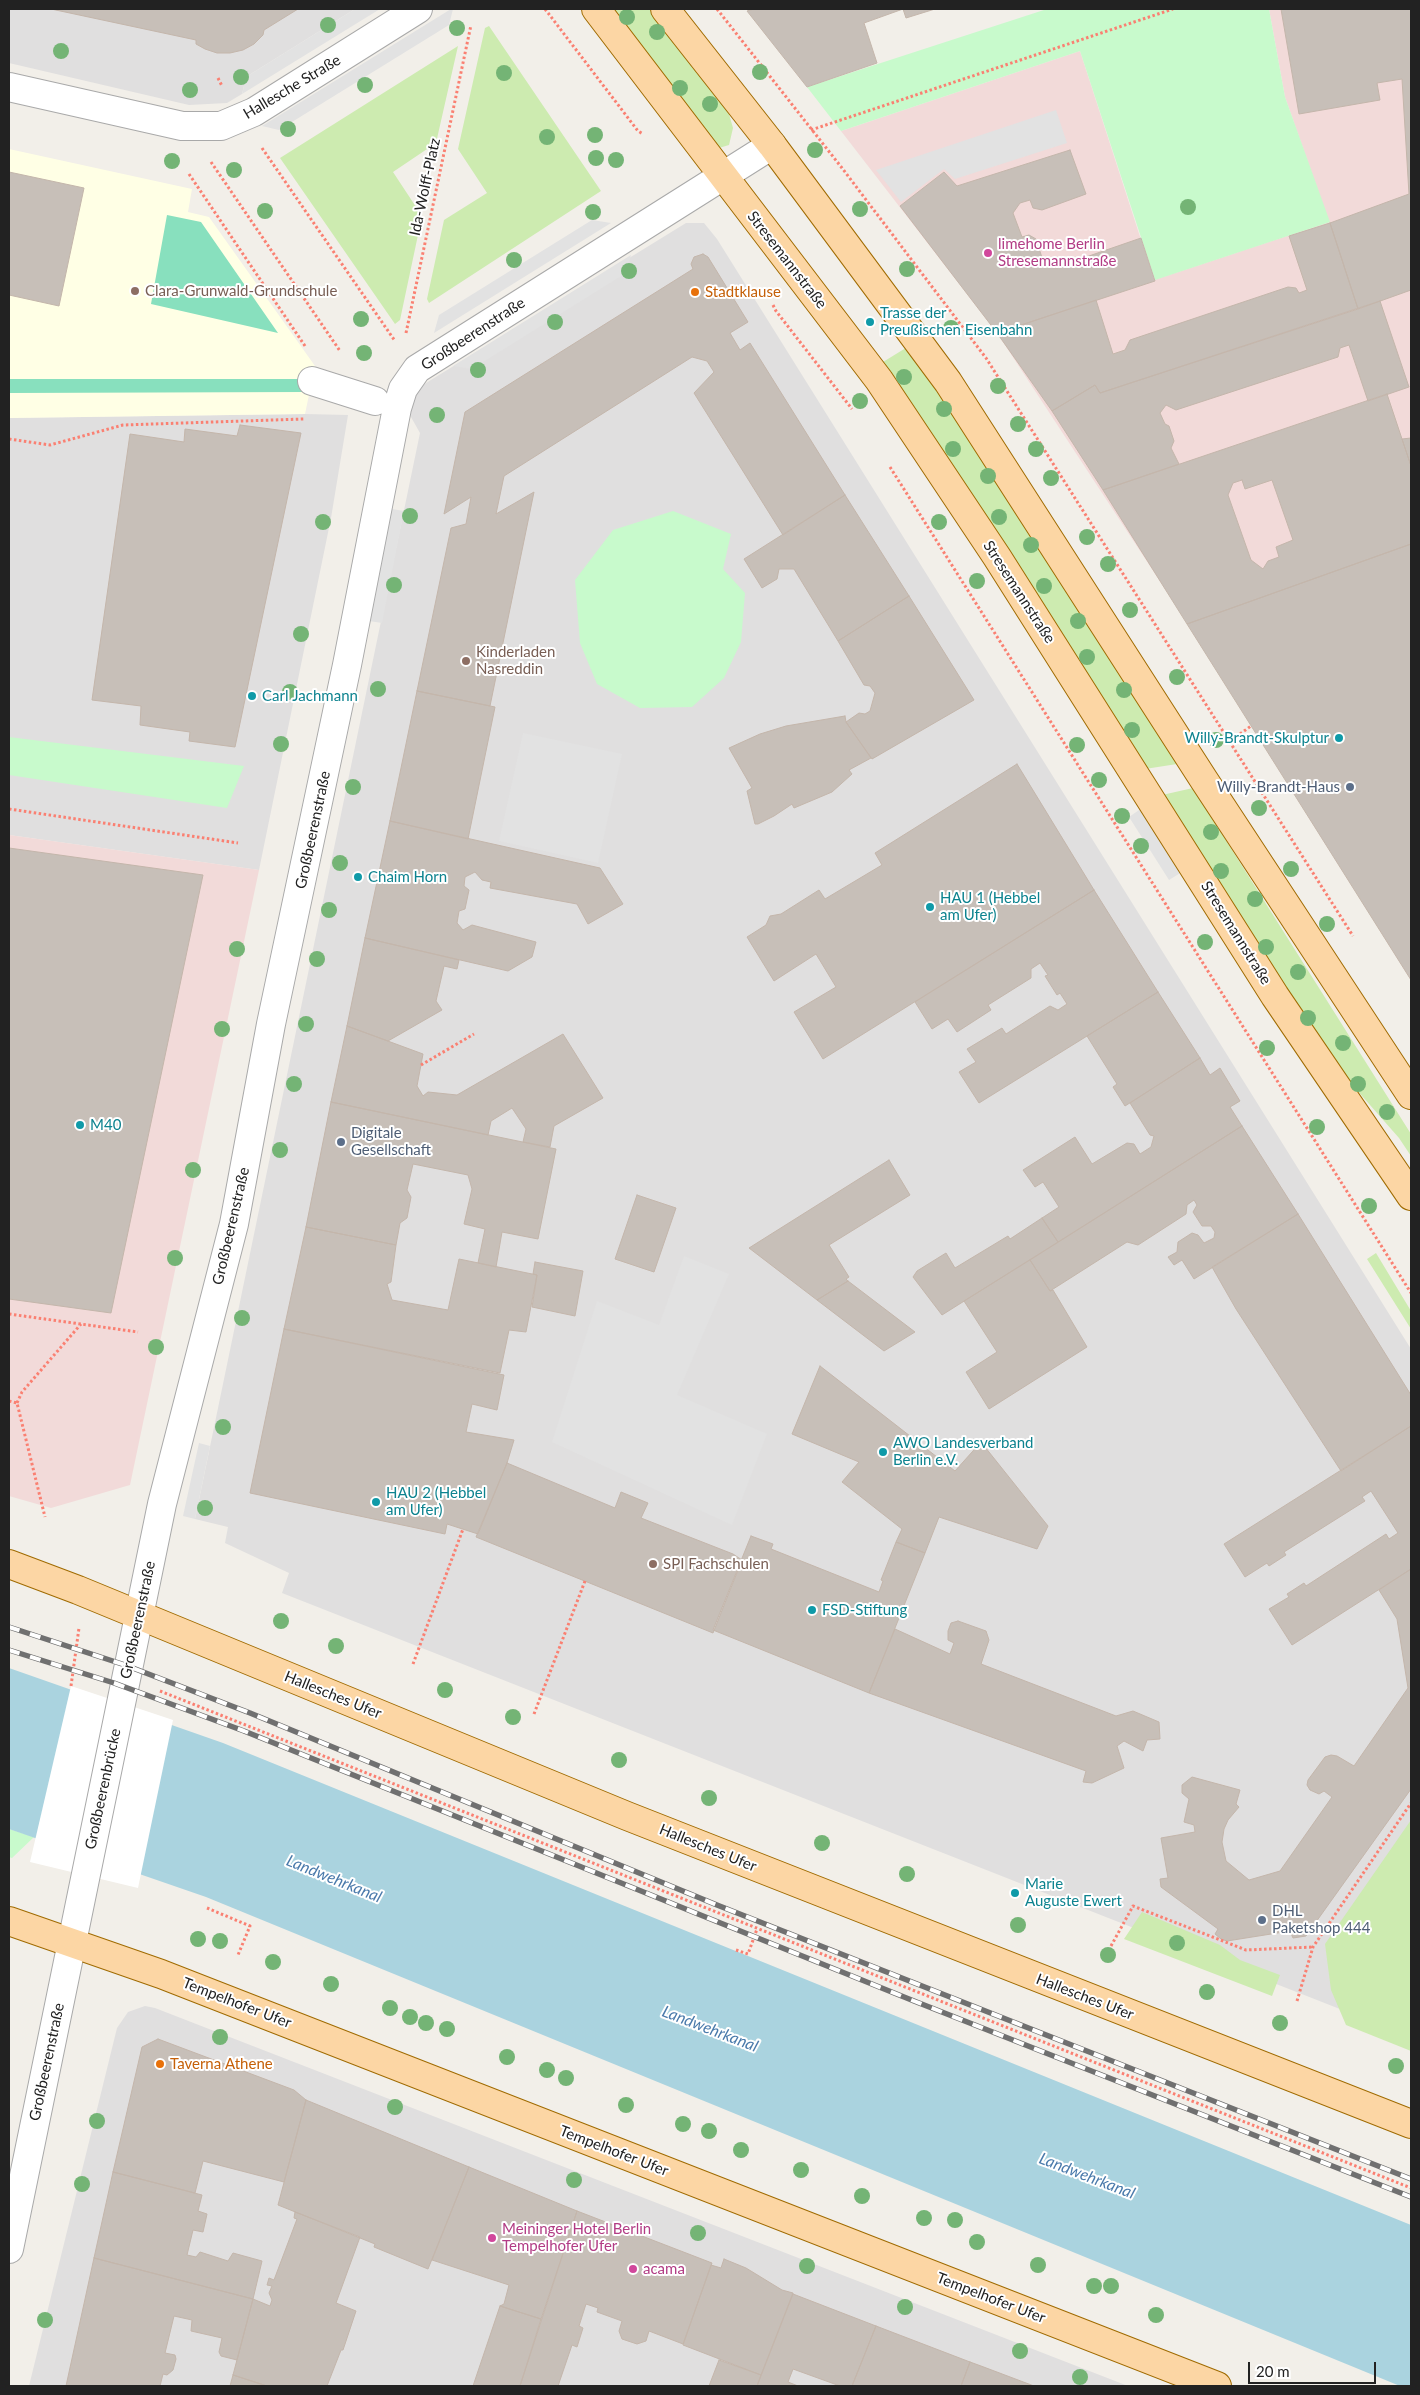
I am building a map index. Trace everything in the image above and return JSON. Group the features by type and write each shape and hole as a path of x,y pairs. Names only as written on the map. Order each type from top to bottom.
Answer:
{"main road":[{"name":"Stresemannstraße","path":"596,9 880,380 997,557 1275,996 1411,1195"},
{"path":"665,9 772,145 948,382 1204,780 1411,1095"},
{"name":"Hallesches Ufer","path":"9,1564 139,1615 627,1816 1411,2124"},
{"name":"Tempelhofer Ufer","path":"9,1921 72,1941 189,1985 1217,2386"}],"street":[{"name":"Hallesche Straße","path":"9,87 182,126 221,126 241,118 418,9"},
{"name":"Großbeerenstraße","path":"124,1690 162,1504 234,1224 271,1024 344,684 397,408 403,388 417,369 772,145"},
{"path":"322,385 375,400"},
{"name":"Großbeerenbrücke","path":"85,1876 124,1690"},
{"name":"Großbeerenstraße","path":"9,2249 85,1876"}],"path":[{"path":"545,9 638,131 650,138"},
{"path":"717,9 813,130 986,358 1358,943"},
{"path":"813,130 1173,9"},
{"name":"Ida-Wolff-Platz","path":"406,334 471,25"},
{"path":"218,78 241,118 403,352 403,388"},
{"path":"203,127 211,163 342,354"},
{"path":"189,174 322,385"},
{"path":"771,297 776,311 853,411"},
{"path":"9,439 50,445 123,425 308,419"},
{"path":"885,459 1411,1293"},
{"path":"1240,734 1251,726"},
{"path":"9,808 238,844"},
{"path":"421,1065 474,1034"},
{"path":"9,1314 138,1332"},
{"path":"45,1518 17,1403 22,1392 81,1324"},
{"path":"9,1401 17,1403"},
{"path":"413,1664 463,1529"},
{"path":"534,1714 585,1581"},
{"path":"72,1686 79,1628"},
{"path":"124,1690 758,1929 1411,2188"},
{"path":"1297,2001 1313,1947 1411,1802"},
{"path":"1111,1946 1133,1906 1246,1950 1313,1947"},
{"path":"207,1908 250,1926 238,1956"},
{"path":"736,1950 748,1954 758,1929"}],"shaded area":[{"path":"9,9 355,9 246,77 242,94 227,103 189,105 9,63"},
{"path":"355,9 380,9 242,94 246,77"},
{"path":"453,9 449,25 279,130 262,126"},
{"path":"1269,9 1411,9 1411,980 1188,624 997,333 841,131 1080,51 1154,280 1329,222 1285,97"},
{"path":"1056,110 1067,143 955,179 944,169 901,202 876,170"},
{"name":"Clara-Grunwald-Grundschule","path":"9,149 192,189 188,212 209,217 315,366 305,414 9,418"},
{"path":"592,220 611,223 434,333 439,315"},
{"path":"686,223 704,223 717,239 1411,1349 1411,2037 282,1593 289,1573 225,1543 228,1527 195,1519 420,433 407,410 418,390 426,383"},
{"path":"631,255 626,273 472,369 453,366"},
{"path":"348,415 331,518 259,870 9,835 9,418"},
{"path":"392,509 404,511 382,623 369,621"},
{"path":"523,733 622,754 598,863 499,841"},
{"path":"1142,808 1182,872 1169,880 1129,817"},
{"path":"9,835 259,870 130,1485 51,1508 9,1496"},
{"path":"684,1256 729,1274 677,1395 767,1434 732,1525 552,1442 597,1301 659,1325"},
{"path":"199,1443 210,1446 195,1519 183,1516"},
{"path":"145,2006 155,2008 1128,2386 29,2386 117,2028 128,2012"}],"green space":[{"path":"608,9 650,9 729,114 733,128 729,145 719,148"},
{"path":"1047,9 1269,9 1285,97 1330,222 1155,280 1080,51 841,131 807,87"},
{"path":"489,26 601,191 429,303 427,299 444,220 487,193 458,149 485,28"},
{"path":"458,46 436,143 393,172 422,216 400,320 395,324 280,158"},
{"path":"167,215 201,222 278,333 151,304"},
{"path":"909,346 1177,764 1145,769 883,362"},
{"path":"9,379 304,379 304,392 9,393"},
{"path":"673,511 731,534 723,569 745,593 741,642 724,678 692,707 640,708 597,684 580,643 575,580 613,530"},
{"path":"9,737 244,766 227,808 9,775"},
{"path":"1193,788 1411,1134 1411,1156 1399,1138 1326,1055 1162,795"},
{"path":"1376,1253 1411,1311 1411,1329 1367,1259"},
{"path":"1411,1820 1411,2051 1346,2025 1331,1990 1325,1944"},
{"path":"9,1829 34,1837 12,1858 9,1857"},
{"path":"1142,1912 1220,1945 1240,1960 1280,1975 1272,1996 1124,1939"}],"water":[{"name":"Landwehrkanal","path":"9,1668 223,1743 1411,2225 1411,2386 1400,2386 206,1897 9,1829"}],"pier":[{"path":"71,1686 173,1720 138,1888 30,1862"}],"building":[{"path":"51,9 298,9 264,30 263,35 254,44 243,50 217,53 196,44 196,40"},
{"path":"754,9 903,9 864,23 877,63 807,87 747,11"},
{"path":"903,9 935,9 906,18"},
{"path":"1281,9 1411,9 1411,290 1358,309 1330,223 1409,194 1402,79 1377,83 1380,100 1299,114"},
{"name":"limehome Berlin Stresemannstraße","path":"1070,150 1086,194 1042,210 1033,208 1030,200 1020,203 1013,213 1022,237 1029,235 1036,239 1045,267 1058,268 1141,238 1155,281 997,333 900,206 944,172 957,186"},
{"path":"9,172 84,188 59,306 9,295"},
{"path":"1330,223 1358,309 1100,393 1095,385 1052,411 997,333 1096,300 1113,354 1125,350 1130,340 1288,287 1296,288 1299,293 1307,290 1289,236"},
{"path":"703,254 708,257 748,322 730,333 740,350 750,343 845,495 783,535 694,393 714,372 707,361 692,357 504,476 496,514 534,492 490,706 417,691 451,528 466,524 471,497 444,514 465,412 693,269 691,264 694,257"},
{"path":"1380,301 1409,387 1368,401 1349,345 1340,348 1338,357 1176,410 1166,405 1160,413 1165,424 1169,426 1174,441 1171,448 1179,464 1103,490 1052,411 1095,385 1100,393"},
{"path":"1387,394 1411,466 1411,544 1187,624 1103,490","holes":["1242,480 1245,489 1272,480 1293,540 1276,547 1279,557 1268,561 1263,569 1251,560 1228,495 1233,483"]},
{"path":"240,425 301,433 235,747 189,741 190,732 140,725 141,706 92,700 130,434 184,442 185,429 237,436"},
{"path":"1411,438 1411,466 1402,439"},
{"path":"845,495 909,596 838,641 794,569 779,569 777,579 762,588 744,559"},
{"name":"Willy-Brandt-Haus","path":"1411,544 1411,980 1187,624"},
{"path":"909,596 974,700 872,759 846,722 859,713 865,714 870,711 875,693 870,686 864,685 838,641"},
{"path":"417,691 495,707 468,839 390,821"},
{"path":"845,716 846,722 871,758 849,770 852,774 832,792 794,808 792,804 774,816 755,824 747,791 752,788 729,748 760,734 786,726"},
{"name":"HAU 1 (Hebbel am Ufer)","path":"1017,764 1094,890 823,1059 794,1012 836,987 816,954 774,981 747,937 766,925 770,916 781,914 819,890 825,899 882,865 875,853"},
{"path":"390,821 600,868 623,904 588,924 577,904 490,888 491,882 482,880 475,872 465,877 464,886 469,890 465,909 459,911 457,923 463,930 472,925 536,942 532,957 508,971 365,938"},
{"name":"M40","path":"9,848 203,875 111,1313 9,1299"},
{"path":"1094,890 1158,992 979,1103 959,1072 976,1062 967,1049 1002,1028 1006,1034 1050,1006 1058,1010 1067,1004 1060,993 1057,995 1045,976 1048,975 1040,963 1031,969 1031,978 988,1005 991,1010 957,1032 948,1019 932,1029 915,1002"},
{"path":"365,938 459,960 457,969 444,966 436,1001 442,1010 388,1041 347,1026"},
{"path":"1158,992 1200,1058 1125,1106 1113,1087 1117,1084 1087,1036"},
{"path":"347,1026 423,1054 417,1086 423,1096 428,1092 457,1095 563,1034 603,1098 554,1126 550,1147 523,1142 526,1129 512,1108 491,1121 488,1135 331,1102"},
{"path":"1200,1058 1210,1075 1220,1068 1240,1101 1230,1107 1242,1126 1058,1242 1042,1218 1059,1207 1043,1182 1035,1187 1023,1170 1075,1137 1092,1164 1127,1143 1134,1144 1140,1154 1151,1147 1154,1136 1150,1135 1130,1103"},
{"path":"331,1102 556,1149 538,1239 502,1232 496,1267 478,1263 485,1229 464,1224 472,1189 468,1175 413,1164 407,1190 411,1197 407,1218 400,1223 396,1245 306,1227"},
{"path":"1242,1126 1298,1214 1194,1279 1182,1260 1174,1265 1168,1257 1177,1252 1178,1242 1192,1233 1198,1235 1204,1243 1214,1238 1215,1232 1211,1226 1202,1226 1193,1212 1197,1205 1194,1200 1187,1205 1186,1214 1138,1245 1127,1242 1050,1291 1030,1260"},
{"path":"889,1160 910,1195 829,1245 849,1277 846,1279 848,1281 817,1300 749,1248"},
{"path":"637,1195 676,1208 654,1272 615,1259"},
{"path":"1298,1214 1411,1395 1411,1426 1341,1471 1236,1309 1212,1267"},
{"path":"1042,1218 1058,1242 942,1315 913,1277 917,1271 946,1253 955,1268 1008,1236 1010,1239"},
{"path":"306,1227 396,1245 391,1282 387,1284 392,1300 448,1310 459,1259 537,1275 526,1332 509,1330 500,1373 284,1329"},
{"path":"1030,1260 1050,1291 1053,1290 1087,1347 989,1409 966,1372 997,1352 964,1301"},
{"path":"535,1262 583,1271 575,1316 532,1307 537,1275 533,1274"},
{"path":"848,1281 915,1332 884,1351 817,1300"},
{"path":"284,1329 504,1375 497,1410 472,1404 466,1432 514,1440 507,1463 478,1534 447,1524 445,1534 250,1493"},
{"name":"AWO Landesverband Berlin e.V.","path":"820,1366 955,1471 981,1442 1048,1526 1037,1549 939,1517 925,1553 896,1542 902,1529 842,1482 859,1462 792,1434"},
{"path":"1411,1426 1411,1569 1292,1645 1269,1609 1289,1597 1287,1594 1304,1583 1306,1586 1386,1534 1389,1539 1398,1533 1371,1491 1362,1497 1365,1501 1284,1552 1286,1555 1269,1566 1267,1563 1245,1577 1224,1544"},
{"path":"507,1463 615,1508 621,1492 648,1503 641,1518 733,1554 742,1560 713,1633 476,1537"},
{"name":"FSD-Stiftung","path":"751,1536 773,1544 771,1549 879,1592 883,1581 881,1580 896,1542 925,1553 869,1693 713,1630"},
{"path":"1411,1569 1411,1789 1306,1936 1293,1938 1290,1931 1227,1941 1221,1939 1215,1934 1218,1929 1161,1887 1160,1879 1168,1878 1161,1838 1195,1832 1194,1825 1184,1822 1189,1799 1182,1793 1182,1785 1192,1777 1240,1790 1236,1804 1239,1807 1228,1820 1224,1829 1222,1842 1226,1861 1249,1880 1280,1871 1332,1797 1324,1791 1319,1794 1310,1790 1307,1785 1308,1780 1325,1757 1331,1755 1337,1756 1354,1766 1408,1688 1397,1619 1379,1590"},
{"path":"958,1621 986,1631 989,1640 981,1664 1116,1716 1133,1711 1159,1722 1160,1739 1147,1740 1143,1751 1124,1741 1117,1746 1124,1768 1092,1783 1083,1782 1086,1771 869,1693 895,1629 950,1654 954,1643 948,1640 948,1631 951,1623"},
{"path":"158,2039 294,2090 306,2100 284,2182 203,2161 195,2193 113,2172 142,2047"},
{"path":"306,2100 469,2167 428,2269 374,2247 375,2244 278,2205"},
{"path":"469,2167 577,2211 541,2319 500,2306 504,2304 509,2285 432,2260"},
{"path":"113,2172 202,2195 198,2211 207,2214 203,2232 193,2230 187,2255 196,2257 200,2252 228,2261 233,2253 262,2261 253,2299 94,2258"},
{"path":"577,2211 712,2263 683,2344 649,2331 646,2341 637,2344 622,2339 619,2331 622,2321 597,2312 598,2308 586,2304 579,2326 583,2328 577,2347 572,2345 558,2386 520,2386"},
{"path":"295,2212 360,2237 336,2303 356,2311 343,2350 341,2350 327,2386 267,2386 233,2375 253,2299 270,2306 272,2300 269,2293 272,2286 267,2285 269,2278 274,2280 297,2219 294,2218"},
{"path":"94,2258 253,2299 237,2360 221,2356 219,2352 222,2338 191,2331 192,2320 174,2316 165,2353 175,2355 176,2359 173,2370 167,2375 163,2374 160,2386 66,2386"},
{"path":"724,2259 746,2268 782,2290 793,2293 761,2375 683,2345 711,2265 721,2268"},
{"path":"793,2294 876,2326 852,2386 840,2386 793,2369 788,2382 798,2386 757,2386"},
{"path":"500,2306 541,2319 520,2386 473,2386"},
{"path":"876,2326 970,2362 961,2386 852,2386"},
{"path":"719,2360 761,2375 757,2386 709,2386"},
{"path":"970,2362 981,2366 1034,2386 961,2386"},
{"path":"233,2375 267,2386 230,2386"}],"railway":[{"path":"9,1627 125,1665 250,1713 717,1905 1411,2179"},
{"path":"9,1650 114,1683 244,1731 914,2001 1411,2197"}],"place":[{"name":"limehome Berlin Stresemannstraße","path":"988,253"},
{"name":"Clara-Grunwald-Grundschule","path":"135,291"},
{"name":"Stadtklause","path":"695,292"},
{"name":"Trasse der Preußischen Eisenbahn","path":"870,322"},
{"name":"Kinderladen Nasreddin","path":"466,661"},
{"name":"Carl Jachmann","path":"252,696"},
{"name":"Willy-Brandt-Skulptur","path":"1339,738"},
{"name":"Willy-Brandt-Haus","path":"1350,787"},
{"name":"Chaim Horn","path":"358,877"},
{"name":"HAU 1 (Hebbel am Ufer)","path":"930,907"},
{"name":"M40","path":"80,1125"},
{"name":"Digitale Gesellschaft","path":"341,1142"},
{"name":"AWO Landesverband Berlin e.V.","path":"883,1452"},
{"name":"HAU 2 (Hebbel am Ufer)","path":"376,1502"},
{"name":"SPI Fachschulen","path":"653,1564"},
{"name":"FSD-Stiftung","path":"812,1610"},
{"name":"Marie Auguste Ewert","path":"1015,1893"},
{"name":"DHL Paketshop 444","path":"1262,1920"},
{"name":"Taverna Athene","path":"160,2064"},
{"name":"Meininger Hotel Berlin Tempelhofer Ufer","path":"492,2238"},
{"name":"acama","path":"633,2269"}]}
